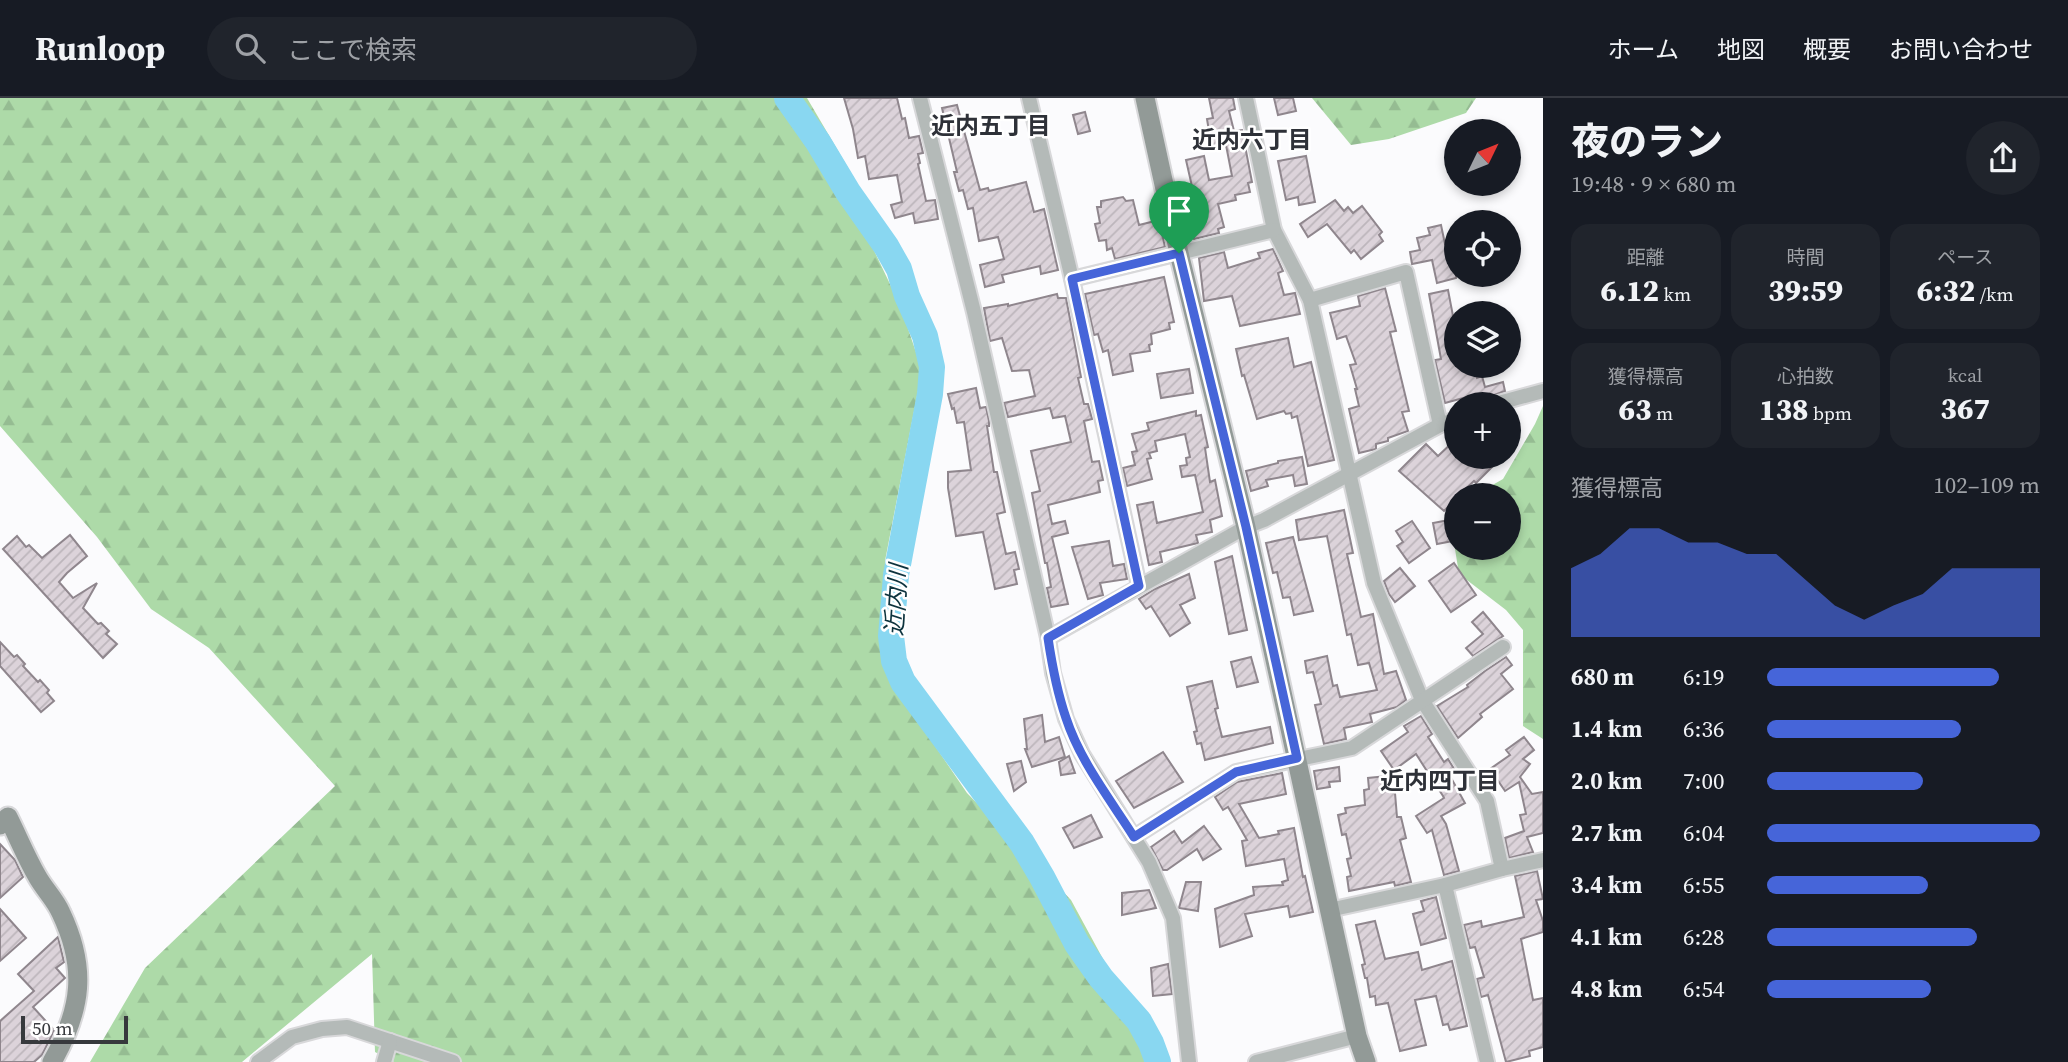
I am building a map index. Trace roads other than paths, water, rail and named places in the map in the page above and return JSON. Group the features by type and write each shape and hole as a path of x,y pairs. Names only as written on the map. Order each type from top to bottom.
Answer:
{"street":[{"path":"920,98 974,312 1066,719 1082,754 1149,862 1173,918 1189,1062"},
{"path":"1029,98 1072,279 1139,586"},
{"path":"1145,98 1179,253 1246,527 1357,1036 1366,1062"},
{"path":"1246,98 1274,230 1310,299 1374,583 1422,701 1487,801 1502,869"},
{"path":"1072,279 1274,230"},
{"path":"1310,299 1406,272 1440,425"},
{"path":"1521,397 1543,391"},
{"path":"1048,638 1246,527 1444,424"},
{"path":"1134,837 1236,772 1352,748 1503,647"},
{"path":"3,817 37,877 60,910 79,967 77,998 69,1028 52,1062"},
{"path":"1329,909 1446,885 1543,860"},
{"path":"1446,885 1487,1062"},
{"path":"258,1062 292,1037 322,1029 347,1027 453,1062"},
{"path":"1256,1062 1357,1036"},
{"path":"384,1062 390,1041"}],"waterway":[{"name":"近内川","path":"787,98 899,269 907,296 925,336 932,367 930,394 896,575 891,636 894,661 903,682 1022,843 1077,944 1101,978 1139,1021 1158,1062"}],"district":[{"name":"近内五丁目","path":"991,125"},
{"name":"近内六丁目","path":"1252,139"},
{"name":"近内四丁目","path":"1440,780"}]}
